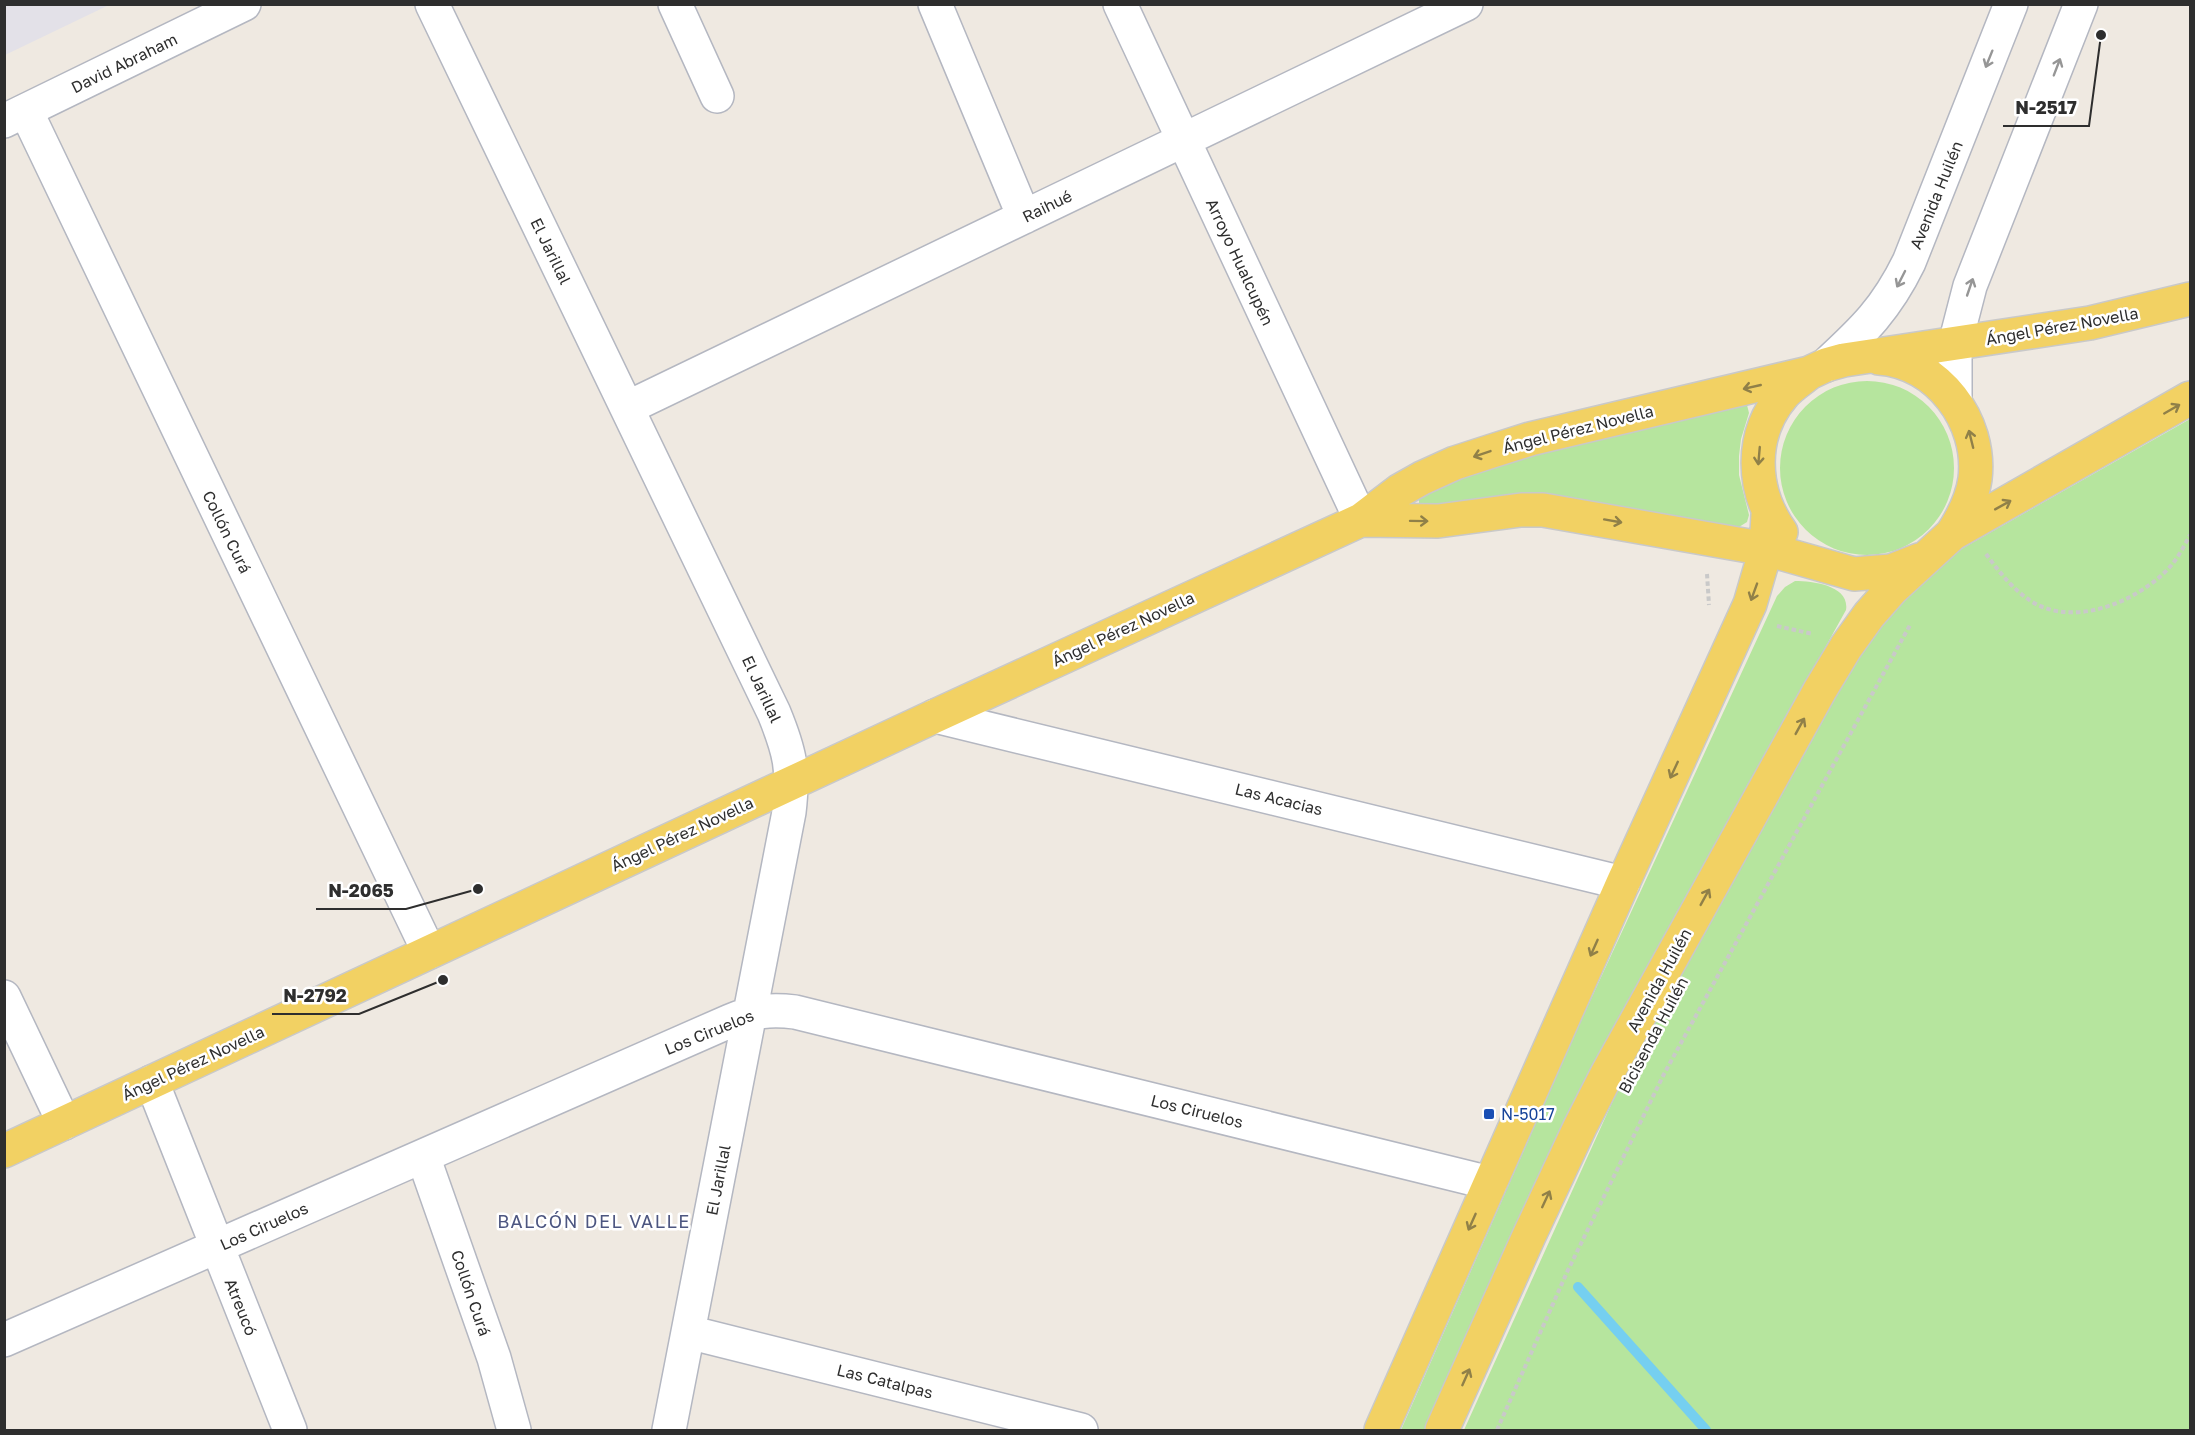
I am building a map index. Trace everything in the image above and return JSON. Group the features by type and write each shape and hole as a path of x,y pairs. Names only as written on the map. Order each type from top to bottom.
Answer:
{"main road":[{"name":"Ángel Pérez Novella","path":"4,1151 935,716 1361,520 1399,491 1455,463 1530,439 1861,357 2090,323 2190,299"},
{"name":"Ángel Pérez Novella","path":"1861,357 1883,358 1913,368 1940,385 1965,418 1972,438 1975,478 1971,498 1952,534"},
{"name":"Ángel Pérez Novella","path":"1818,369 1784,394 1767,421 1758,452 1759,484 1768,515 1789,543 1818,564"},
{"name":"Ángel Pérez Novella","path":"1361,520 1438,521 1521,510 1543,510 1766,549 1854,574 1891,571 1925,558 1952,534 2190,398"},
{"path":"1381,1431 1623,883 1750,604 1766,549 1768,515"},
{"name":"Avenida Huilén","path":"1442,1431 1528,1236 1580,1127 1636,1022 1846,646 1892,589 1925,558"}],"street":[{"name":"David Abraham","path":"15,116 244,4"},
{"name":"El Jarillal","path":"432,4 774,713 790,757 793,783 789,812 669,1431"},
{"path":"675,4 717,96"},
{"path":"935,4 1024,217"},
{"name":"Arroyo Hualcupén","path":"1120,4 1361,520"},
{"name":"Raihué","path":"627,408 1466,4"},
{"name":"Avenida Huilén","path":"1818,369 1862,331 1897,287 2011,4"},
{"path":"1954,401 1955,344 1970,286 2081,4"},
{"name":"Collón Curá","path":"15,116 429,952"},
{"name":"Las Acacias","path":"935,716 1623,883"},
{"path":"4,997 64,1123"},
{"name":"Los Ciruelos","path":"4,1340 751,1012 773,1010 795,1012 1490,1183"},
{"name":"Atreucó","path":"152,1082 290,1431"},
{"name":"Collón Curá","path":"423,1156 494,1358 514,1431"},
{"name":"Las Catalpas","path":"688,1332 1081,1431"}],"path":[{"path":"1983,550 2006,580 2022,594 2050,609 2068,613 2091,611 2131,597 2165,573 2178,558 2190,535"},
{"path":"1497,1431 1568,1270 1664,1074 1911,623"},
{"path":"1776,626 1820,635"}],"shaded area":[{"path":"5,4 109,4 109,5 5,55"}],"green space":[{"path":"1867,381 1900,388 1915,396 1928,407 1939,420 1947,435 1954,468 1947,501 1939,516 1928,529 1915,540 1900,548 1867,555 1834,548 1819,540 1806,529 1795,516 1787,501 1780,468 1787,435 1795,420 1806,407 1819,396 1834,388"},
{"path":"1744,403 1749,413 1741,439 1739,475 1749,515 1747,522 1739,527 1557,496 1541,495 1426,506 1419,503 1419,496 1482,467"},
{"path":"2190,419 2190,1430 1464,1430 1625,1074 1859,654 1890,611 1949,556"},
{"path":"1795,581 1812,582 1837,590 1846,602 1846,610 1574,1101 1426,1430 1401,1430 1578,1027 1777,596"}],"waterway":[{"path":"1578,1287 1706,1430"}],"place":[{"name":"N-2517","path":"2101,35"},
{"name":"N-2065","path":"478,889"},
{"name":"N-2792","path":"443,980"},
{"name":"N-5017","path":"1489,1114"}],"district":[{"name":"BALCÓN DEL VALLE","path":"594,1221"}]}
